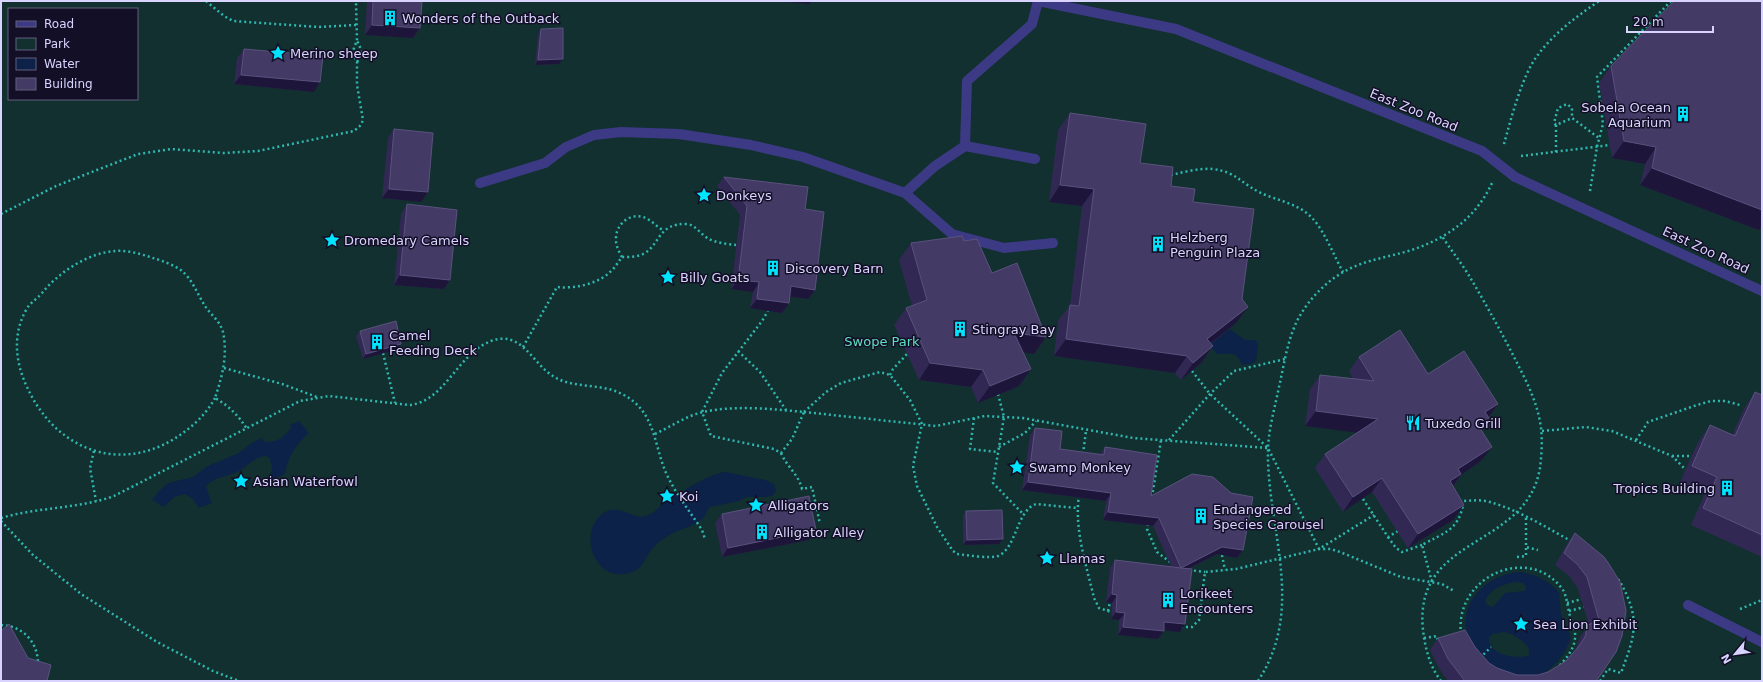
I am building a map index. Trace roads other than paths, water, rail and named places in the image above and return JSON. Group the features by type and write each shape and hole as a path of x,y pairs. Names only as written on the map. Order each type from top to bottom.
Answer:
{"street":[{"path":"965,146 967,81 1032,24 1038,1"},
{"name":"East Zoo Road","path":"1038,1 1176,29 1482,151 1499,162 1515,177 1762,291"},
{"path":"480,183 546,163 566,147 594,135 621,132 679,134 751,145 803,157 905,193 952,234 1004,248 1053,243"},
{"path":"905,193 935,166 965,146 1035,159"},
{"path":"1688,605 1762,642"}],"water":[{"path":"1230,329 1245,340 1256,340 1258,344 1256,361 1251,364 1242,365 1240,360 1235,355 1217,354 1209,345"},
{"path":"299,421 309,433 293,451 285,474 270,480 272,466 269,457 265,456 260,457 239,471 209,483 206,487 212,503 199,508 193,499 185,494 174,497 164,507 152,500 168,483 193,477 208,466 239,453 253,442 262,438 264,442 279,439 291,428 290,425"},
{"path":"725,472 765,480 774,484 776,491 772,496 747,497 739,501 710,507 699,522 673,533 659,542 650,551 643,564 637,570 632,572 625,574 613,573 604,569 597,561 592,551 590,540 592,529 597,519 605,512 617,510 634,516 647,516 655,512 660,506 691,486"},
{"path":"1518,572 1530,574 1545,581 1559,592 1561,615 1571,637 1558,661 1545,672 1537,676 1520,679 1514,678 1498,669 1482,663 1476,657 1466,633 1468,608 1474,597 1482,588 1493,580","holes":["1515,582 1523,583 1526,587 1525,591 1505,593 1493,607 1487,605 1485,602 1493,590","1504,632 1515,636 1525,643 1529,649 1529,655 1518,657 1504,655 1493,649 1489,638 1493,634"]}],"place":[{"name":"Wonders of the Outback","path":"390,18"},
{"name":"Merino sheep","path":"278,53"},
{"name":"Sobela Ocean Aquarium","path":"1683,114"},
{"name":"Donkeys","path":"704,195"},
{"name":"Dromedary Camels","path":"332,240"},
{"name":"Helzberg Penguin Plaza","path":"1158,244"},
{"name":"Discovery Barn","path":"773,268"},
{"name":"Billy Goats","path":"668,277"},
{"name":"Stingray Bay","path":"960,329"},
{"name":"Camel Feeding Deck","path":"377,342"},
{"name":"Tuxedo Grill","path":"1413,423"},
{"name":"Swamp Monkey","path":"1017,467"},
{"name":"Asian Waterfowl","path":"241,481"},
{"name":"Tropics Building","path":"1727,488"},
{"name":"Koi","path":"667,496"},
{"name":"Alligators","path":"756,505"},
{"name":"Endangered Species Carousel","path":"1201,516"},
{"name":"Alligator Alley","path":"762,532"},
{"name":"Llamas","path":"1047,558"},
{"name":"Lorikeet Encounters","path":"1168,600"},
{"name":"Sea Lion Exhibit","path":"1521,624"}],"park label":[{"name":"Swope Park","path":"882,341"}]}
